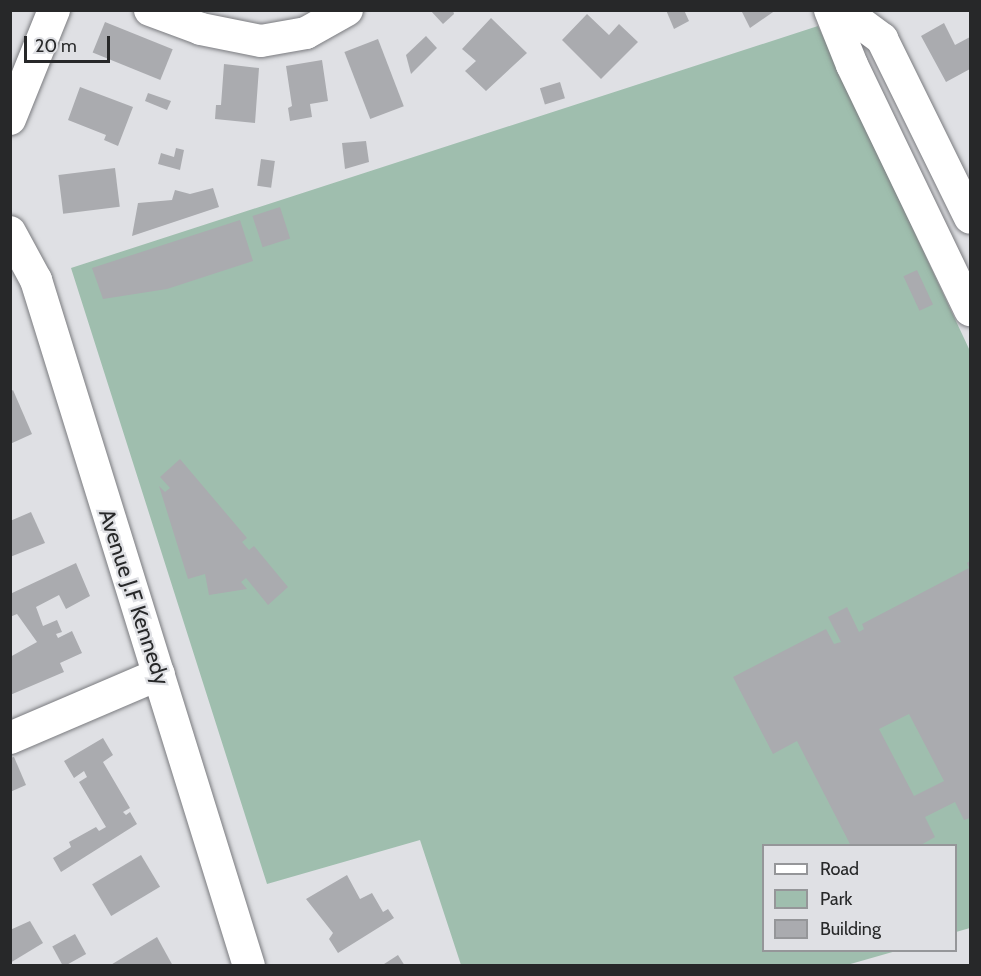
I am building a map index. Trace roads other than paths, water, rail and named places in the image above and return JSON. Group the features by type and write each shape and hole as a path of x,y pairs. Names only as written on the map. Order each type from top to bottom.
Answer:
{"street":[{"path":"10,118 54,10"},
{"path":"150,10 201,29 261,41 306,33 347,10"},
{"path":"830,10 852,65 970,310"},
{"path":"843,10 882,39 969,210 932,228"},
{"name":"Avenue J.F Kennedy","path":"12,237 36,280 249,966"},
{"path":"10,738 159,674"}]}
